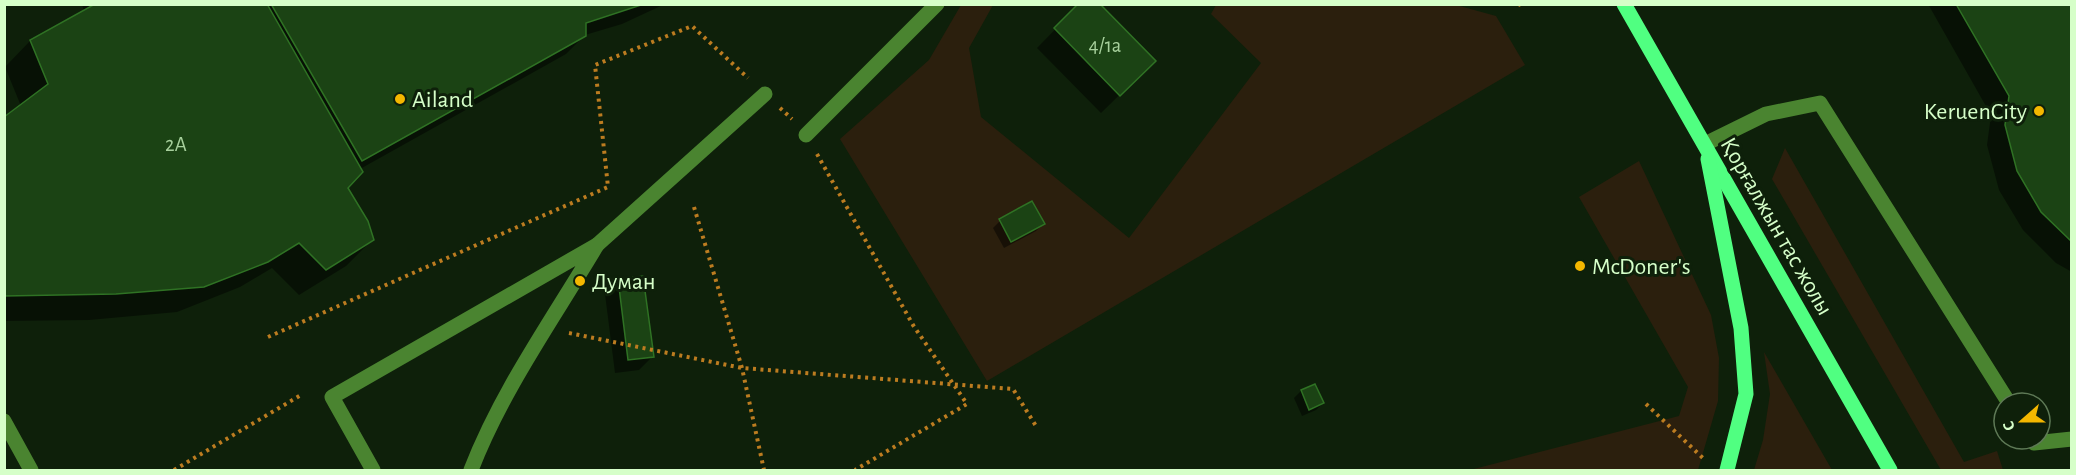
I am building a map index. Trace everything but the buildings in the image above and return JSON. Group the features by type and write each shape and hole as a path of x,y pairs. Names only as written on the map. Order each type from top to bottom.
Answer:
{"main road":[{"name":"Қорғалжын тас жолы","path":"1624,4 1890,471"},
{"path":"1705,144 1741,328 1746,394 1727,471"}],"lane":[{"path":"806,135 937,4"},
{"path":"374,471 332,397 597,245 765,94"},
{"path":"1705,144 1766,114 1820,103 2001,391"},
{"path":"471,471 483,439 545,328 597,245"},
{"path":"4,421 31,471"},
{"path":"2052,441 2072,439"}],"path":[{"path":"268,337 608,186 595,65 692,26 803,129 913,326 967,404 855,471"},
{"path":"694,207 742,368 764,471"},
{"path":"545,328 742,368 1012,389 1036,426"},
{"path":"174,471 301,395"},
{"path":"1646,404 1705,460"}],"shaded area":[{"path":"961,5 993,5 969,48 981,117 1129,238 1261,63 1211,14 1216,5 1456,5 1496,16 1525,65 987,381 840,139 929,60"},
{"path":"1785,148 1964,462 1997,451 2003,470 1941,470 1772,179"},
{"path":"1639,161 1711,315 1719,358 1718,401 1698,470 1470,470 1679,416 1688,387 1579,197"},
{"path":"1764,352 1832,470 1754,470 1763,440 1770,394"}],"place":[{"name":"Ailand","path":"400,99"},
{"name":"KeruenCity","path":"2039,111"},
{"name":"McDoner's","path":"1580,266"},
{"name":"Думан","path":"580,281"}]}
